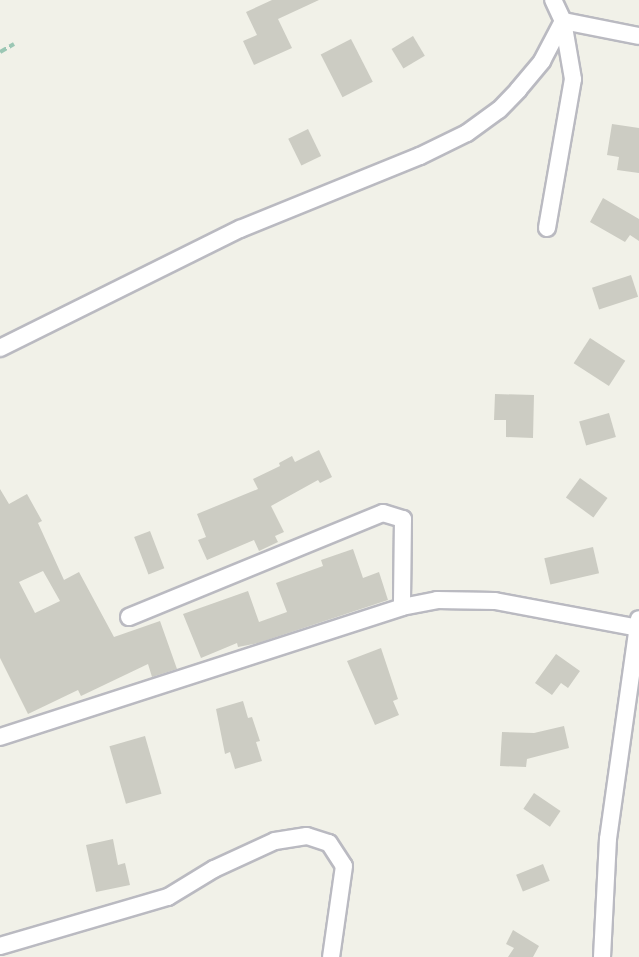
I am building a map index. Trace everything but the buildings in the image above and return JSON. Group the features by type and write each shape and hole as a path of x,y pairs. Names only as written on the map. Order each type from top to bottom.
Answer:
{"street":[{"path":"547,228 573,79 564,21 553,0"},
{"path":"564,21 639,36"},
{"path":"0,348 240,229 420,156 467,133 499,110 518,90 542,61 564,21"},
{"path":"129,617 383,513 403,519 402,607"},
{"path":"0,737 402,607 469,599 638,624 608,839 603,957"},
{"path":"0,946 168,897 214,869 275,841 307,836 329,843 344,866 331,957"}],"path":[{"path":"0,52 14,44"}]}
